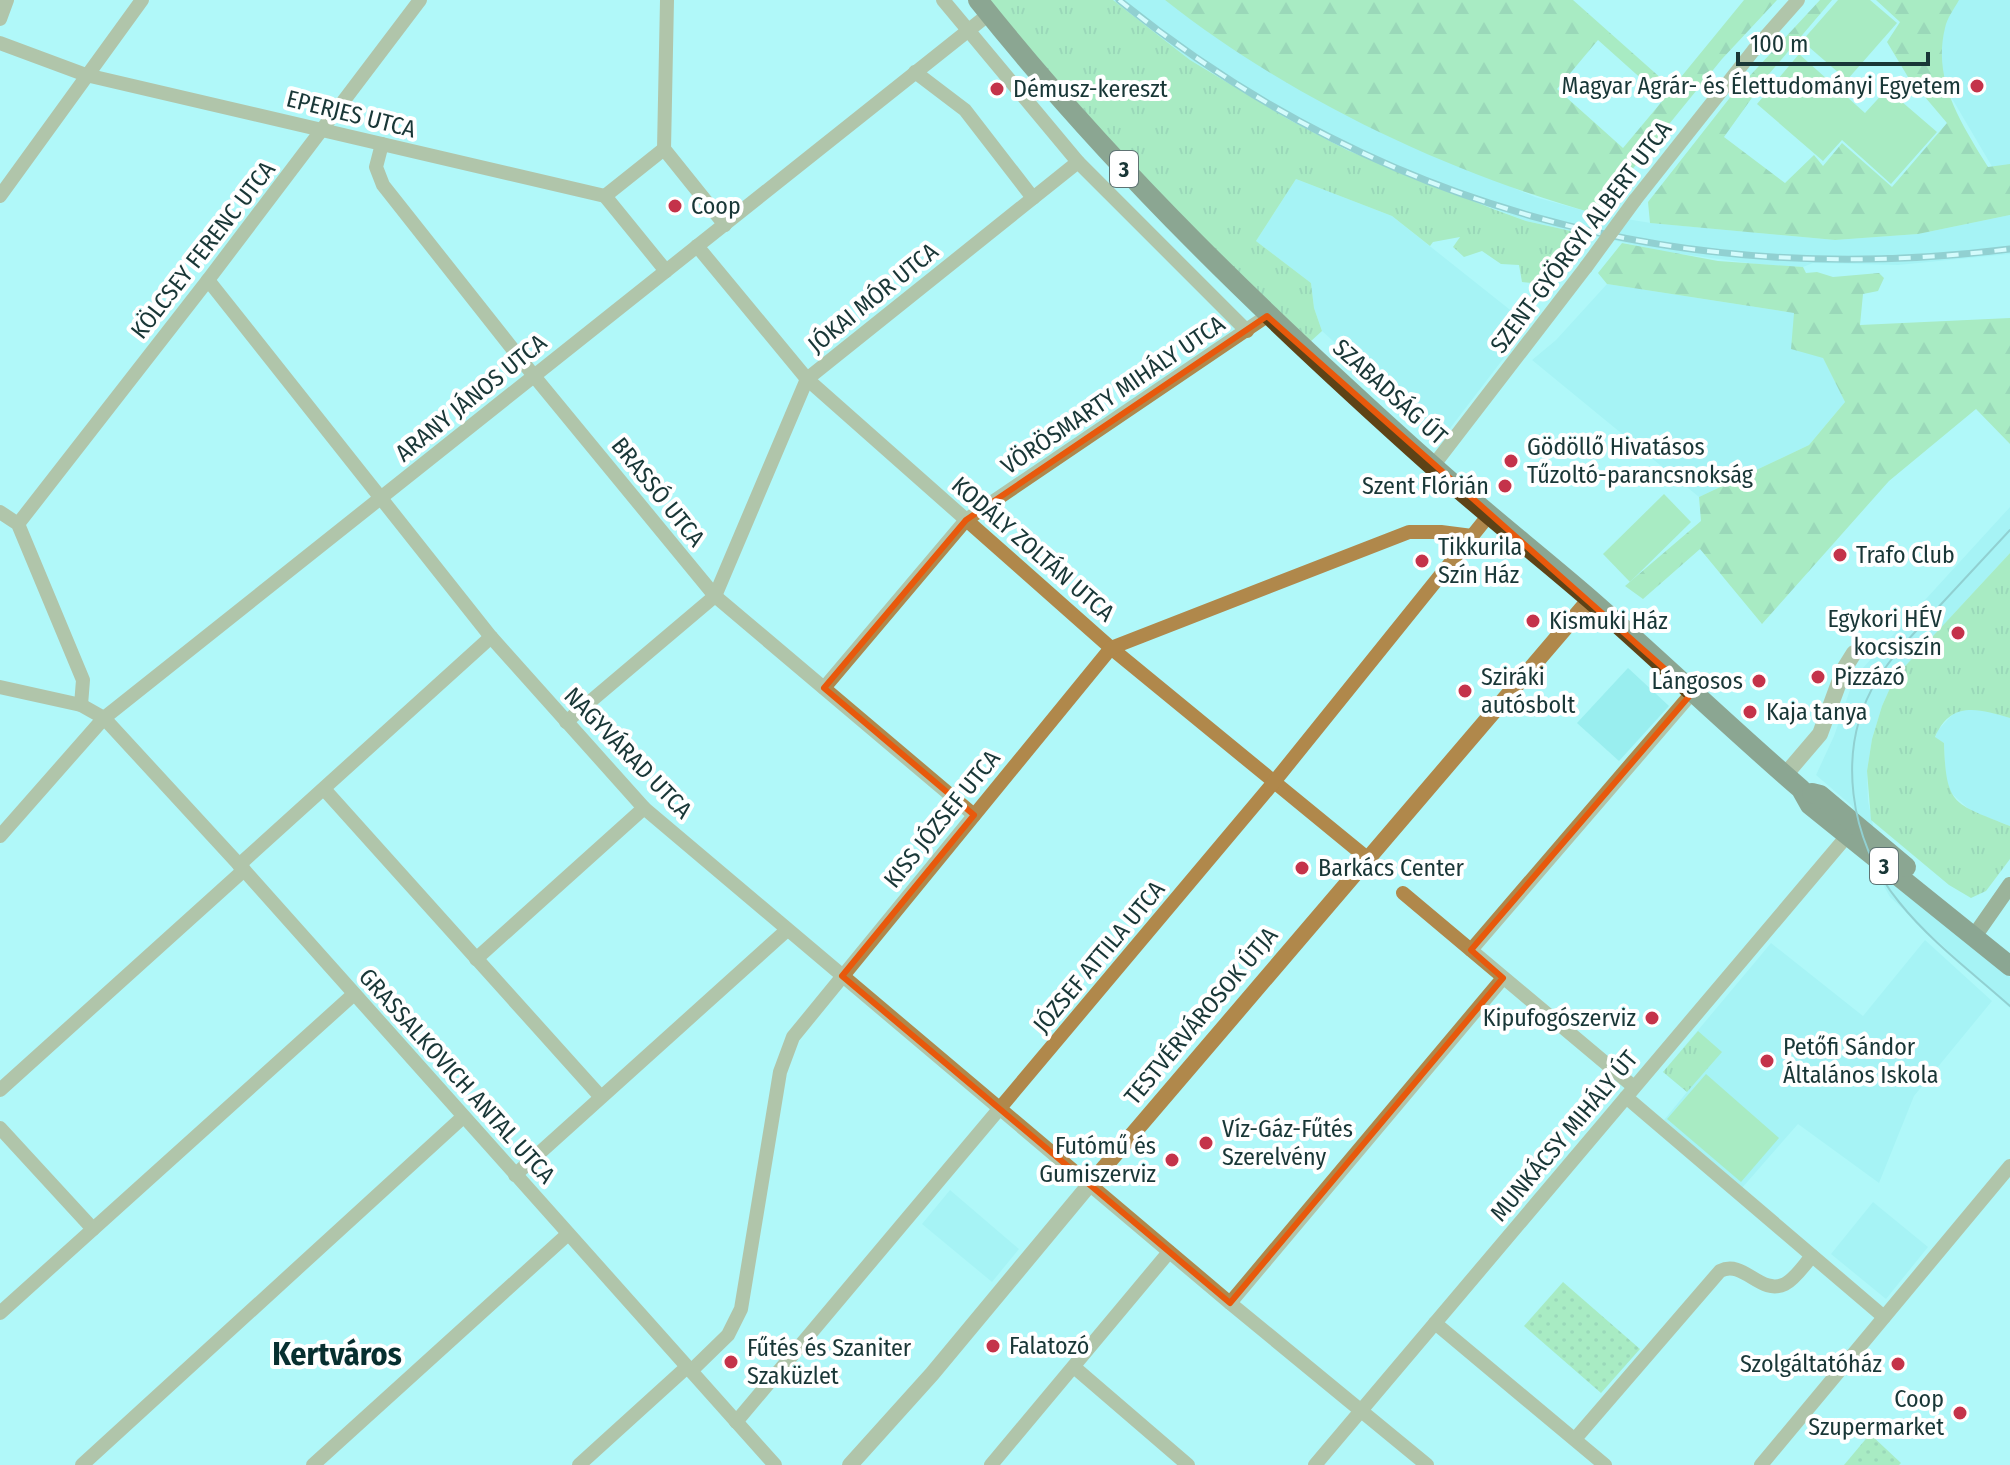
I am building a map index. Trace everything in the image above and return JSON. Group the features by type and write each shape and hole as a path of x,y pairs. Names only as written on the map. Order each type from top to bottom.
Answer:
{"main road":[{"name":"SZABADSÁG ÚT","path":"983,7 1132,178 1267,316 1433,466 1590,599 1793,782 1810,805 1976,934"},
{"name":"SZABADSÁG ÚT","path":"1793,782 1820,795 2010,963"},
{"path":"1976,934 2010,885"}],"street":[{"path":"0,19 7,0"},
{"path":"0,196 142,0"},
{"name":"KÖLCSEY FERENC UTCA","path":"18,524 420,0"},
{"path":"668,0 664,149 725,225"},
{"path":"943,0 1078,162 1247,331"},
{"name":"SZENT-GYÖRGYI ALBERT UTCA","path":"1433,466 1635,200 1744,61 1798,0"},
{"name":"ARANY JÁNOS UTCA","path":"0,836 104,718 967,31 983,7"},
{"name":"EPERJES UTCA","path":"0,43 86,75 605,196"},
{"path":"915,72 965,110 1033,198"},
{"name":"BRASSÓ UTCA","path":"382,144 376,167 383,185 534,376 715,596 974,815"},
{"path":"664,149 605,196 666,271"},
{"name":"JÓKAI MÓR UTCA","path":"566,722 715,596 807,379 1078,162"},
{"name":"KODÁLY ZOLTÁN UTCA","path":"697,246 807,379 1111,648 1367,858"},
{"name":"NAGYVÁRAD UTCA","path":"208,280 379,500 491,637 644,808 1169,1252 1427,1465"},
{"name":"VÖRÖSMARTY MIHÁLY UTCA","path":"824,688 966,520 1267,316"},
{"path":"0,512 18,524 83,680 81,705"},
{"name":"JÓZSEF ATTILA UTCA","path":"736,1422 1274,782 1489,515"},
{"name":"KISS JÓZSEF UTCA","path":"579,1465 728,1335 741,1309 780,1072 786,1048 802,1022 1111,648 1409,532 1433,531 1472,536"},
{"name":"TESTVÉRVÁROSOK ÚTJA","path":"850,1465 932,1374 1090,1184 1590,599"},
{"path":"0,1090 491,637"},
{"path":"1793,782 1820,734 1844,669 1854,653"},
{"name":"GRASSALKOVICH ANTAL UTCA","path":"0,687 81,705 104,718 775,1465"},
{"path":"1471,950 1692,693"},
{"path":"324,789 600,1096"},
{"path":"476,959 644,808"},
{"name":"MUNKÁCSY MIHÁLY ÚT","path":"1315,1465 1847,836"},
{"path":"1403,893 1884,1317"},
{"path":"515,1175 787,930"},
{"path":"1230,1303 1503,978"},
{"path":"0,1313 354,994"},
{"path":"82,1465 463,1117"},
{"path":"0,1128 93,1229"},
{"path":"1761,1465 2010,1166"},
{"path":"313,1465 568,1234"},
{"path":"991,1465 1169,1252"},
{"path":"1575,1439 1720,1271 1738,1268 1757,1282 1776,1286 1788,1282 1812,1256"},
{"path":"1435,1323 1605,1465"},
{"path":"1074,1367 1188,1465"}],"highlighted area":[{"path":"1267,316 1692,693 1471,950 1503,978 1230,1303 842,976 974,815 824,688 966,520"}],"shaded area":[{"path":"1113,0 1165,0 1259,65 1381,132 1535,197 1596,214 1651,223 1835,240 1918,234 2010,215 2010,254 1898,265 1813,263 1803,267 1756,264 1666,252 1526,221 1382,166 1319,136 1190,60"},
{"name":"Magyar Agrár- és Élettudományi Egyetem","path":"1894,0 2010,0 2010,172 1997,175"},
{"path":"1296,179 1392,216 1529,325 1448,431 1421,421 1322,331 1314,308 1311,283 1256,241"},
{"path":"1607,284 1795,313 1845,402 1809,445 1699,497 1532,360 1556,340"},
{"path":"2010,507 2010,553 1895,677 1872,739 1867,771 1868,801 1875,835 1897,879 2010,977 2010,1008 1890,897 1869,860 1852,806 1816,775 1852,684 1861,670"},
{"path":"1628,668 1669,706 1619,761 1577,723"},
{"path":"1964,709 1984,710 2010,718 2010,826 1971,811 1950,792 1946,782 1944,743 1935,738 1953,714"},
{"name":"Petőfi Sándor Általános Iskola","path":"1925,940 1992,1001 1914,1096 1879,1183 1798,1124 1742,1188 1664,1120 1687,1092 1663,1072 1771,943 1863,1016"},
{"path":"950,1190 1019,1249 992,1282 922,1224"},
{"path":"1873,1202 1928,1247 1886,1299 1831,1254"}],"green space":[{"path":"985,0 1113,0 1190,60 1288,119 1347,150 1526,221 1580,233 1570,269 1552,285 1522,282 1519,265 1501,264 1482,251 1464,257 1453,247 1460,237 1433,242 1430,246 1392,216 1296,179 1256,241 1311,283 1314,308 1322,331 1310,342 1200,241"},
{"path":"1165,0 1573,0 1672,88 1744,0 1777,0 1722,59 1596,214 1483,176 1370,128 1263,68","holes":["1598,40 1664,99 1623,148 1557,89"]},
{"path":"1820,0 1832,0 1769,74 1724,137 1785,183 1814,155 1823,166 1842,143 1892,187 1947,123 1908,77 1887,42 1900,22 1876,0 1959,0 1945,28 1942,47 1946,84 1960,118 1988,167 2010,164 2010,215 1918,234 1835,240 1650,223 1648,202 1732,95"},
{"path":"1838,0 1870,0 1897,23 1847,80 1802,41"},
{"path":"1799,54 1865,113 1887,89 1937,132 1891,184 1842,140 1823,161 1757,104"},
{"path":"1622,243 1718,261 1803,267 1806,273 1817,272 1833,277 1879,273 1884,278 1878,291 1863,294 1860,325 2010,318 2010,444 1976,409 1889,481 1762,624 1700,549 1643,599 1625,586 1701,521 1699,497 1809,445 1845,402 1823,358 1791,349 1794,313 1607,284 1598,273"},
{"path":"1664,494 1691,522 1630,582 1603,554"},
{"path":"2010,553 2010,718 1977,710 1958,712 1949,717 1935,737 1944,743 1947,780 1957,800 1965,807 2010,826 2010,859 1986,891 1971,898 1949,885 1871,820 1867,771 1872,739 1895,677"},
{"path":"1698,1031 1722,1052 1687,1092 1663,1072"},
{"path":"1706,1074 1779,1138 1741,1182 1667,1119"},
{"path":"1563,1282 1640,1349 1601,1393 1524,1326"},
{"path":"1870,1434 1901,1463 1899,1465 1844,1465"}],"tram line":[{"path":"2010,530 1883,671 1864,707 1852,764 1859,823 1882,878 1924,930 2010,1006"}],"railway":[{"path":"1119,0 1218,72 1321,132 1428,181 1538,218 1652,243 1769,257 1888,259 2010,249"}],"place":[{"name":"Magyar Agrár- és Élettudományi Egyetem","path":"1977,86"},
{"name":"Démusz-kereszt","path":"997,89"},
{"name":"Coop","path":"675,206"},
{"name":"Gödöllő Hivatásos Tűzoltó-parancsnokság","path":"1511,461"},
{"name":"Szent Flórián","path":"1505,486"},
{"name":"Trafo Club","path":"1840,555"},
{"name":"Tikkurila Szín Ház","path":"1422,561"},
{"name":"Kismuki Ház","path":"1533,621"},
{"name":"Egykori HÉV kocsiszín","path":"1958,633"},
{"name":"Pizzázó","path":"1818,677"},
{"name":"Lángosos","path":"1759,681"},
{"name":"Sziráki autósbolt","path":"1465,691"},
{"name":"Kaja tanya","path":"1750,712"},
{"name":"Barkács Center","path":"1302,868"},
{"name":"Kipufogószerviz","path":"1652,1018"},
{"name":"Petőfi Sándor Általános Iskola","path":"1767,1061"},
{"name":"Víz-Gáz-Fűtés Szerelvény","path":"1206,1143"},
{"name":"Futómű és Gumiszerviz","path":"1172,1160"},
{"name":"Falatozó","path":"993,1346"},
{"name":"Fűtés és Szaniter Szaküzlet","path":"731,1362"},
{"name":"Szolgáltatóház","path":"1898,1364"},
{"name":"Coop Szupermarket","path":"1960,1413"}],"district":[{"name":"Kertváros","path":"337,1354"}]}
